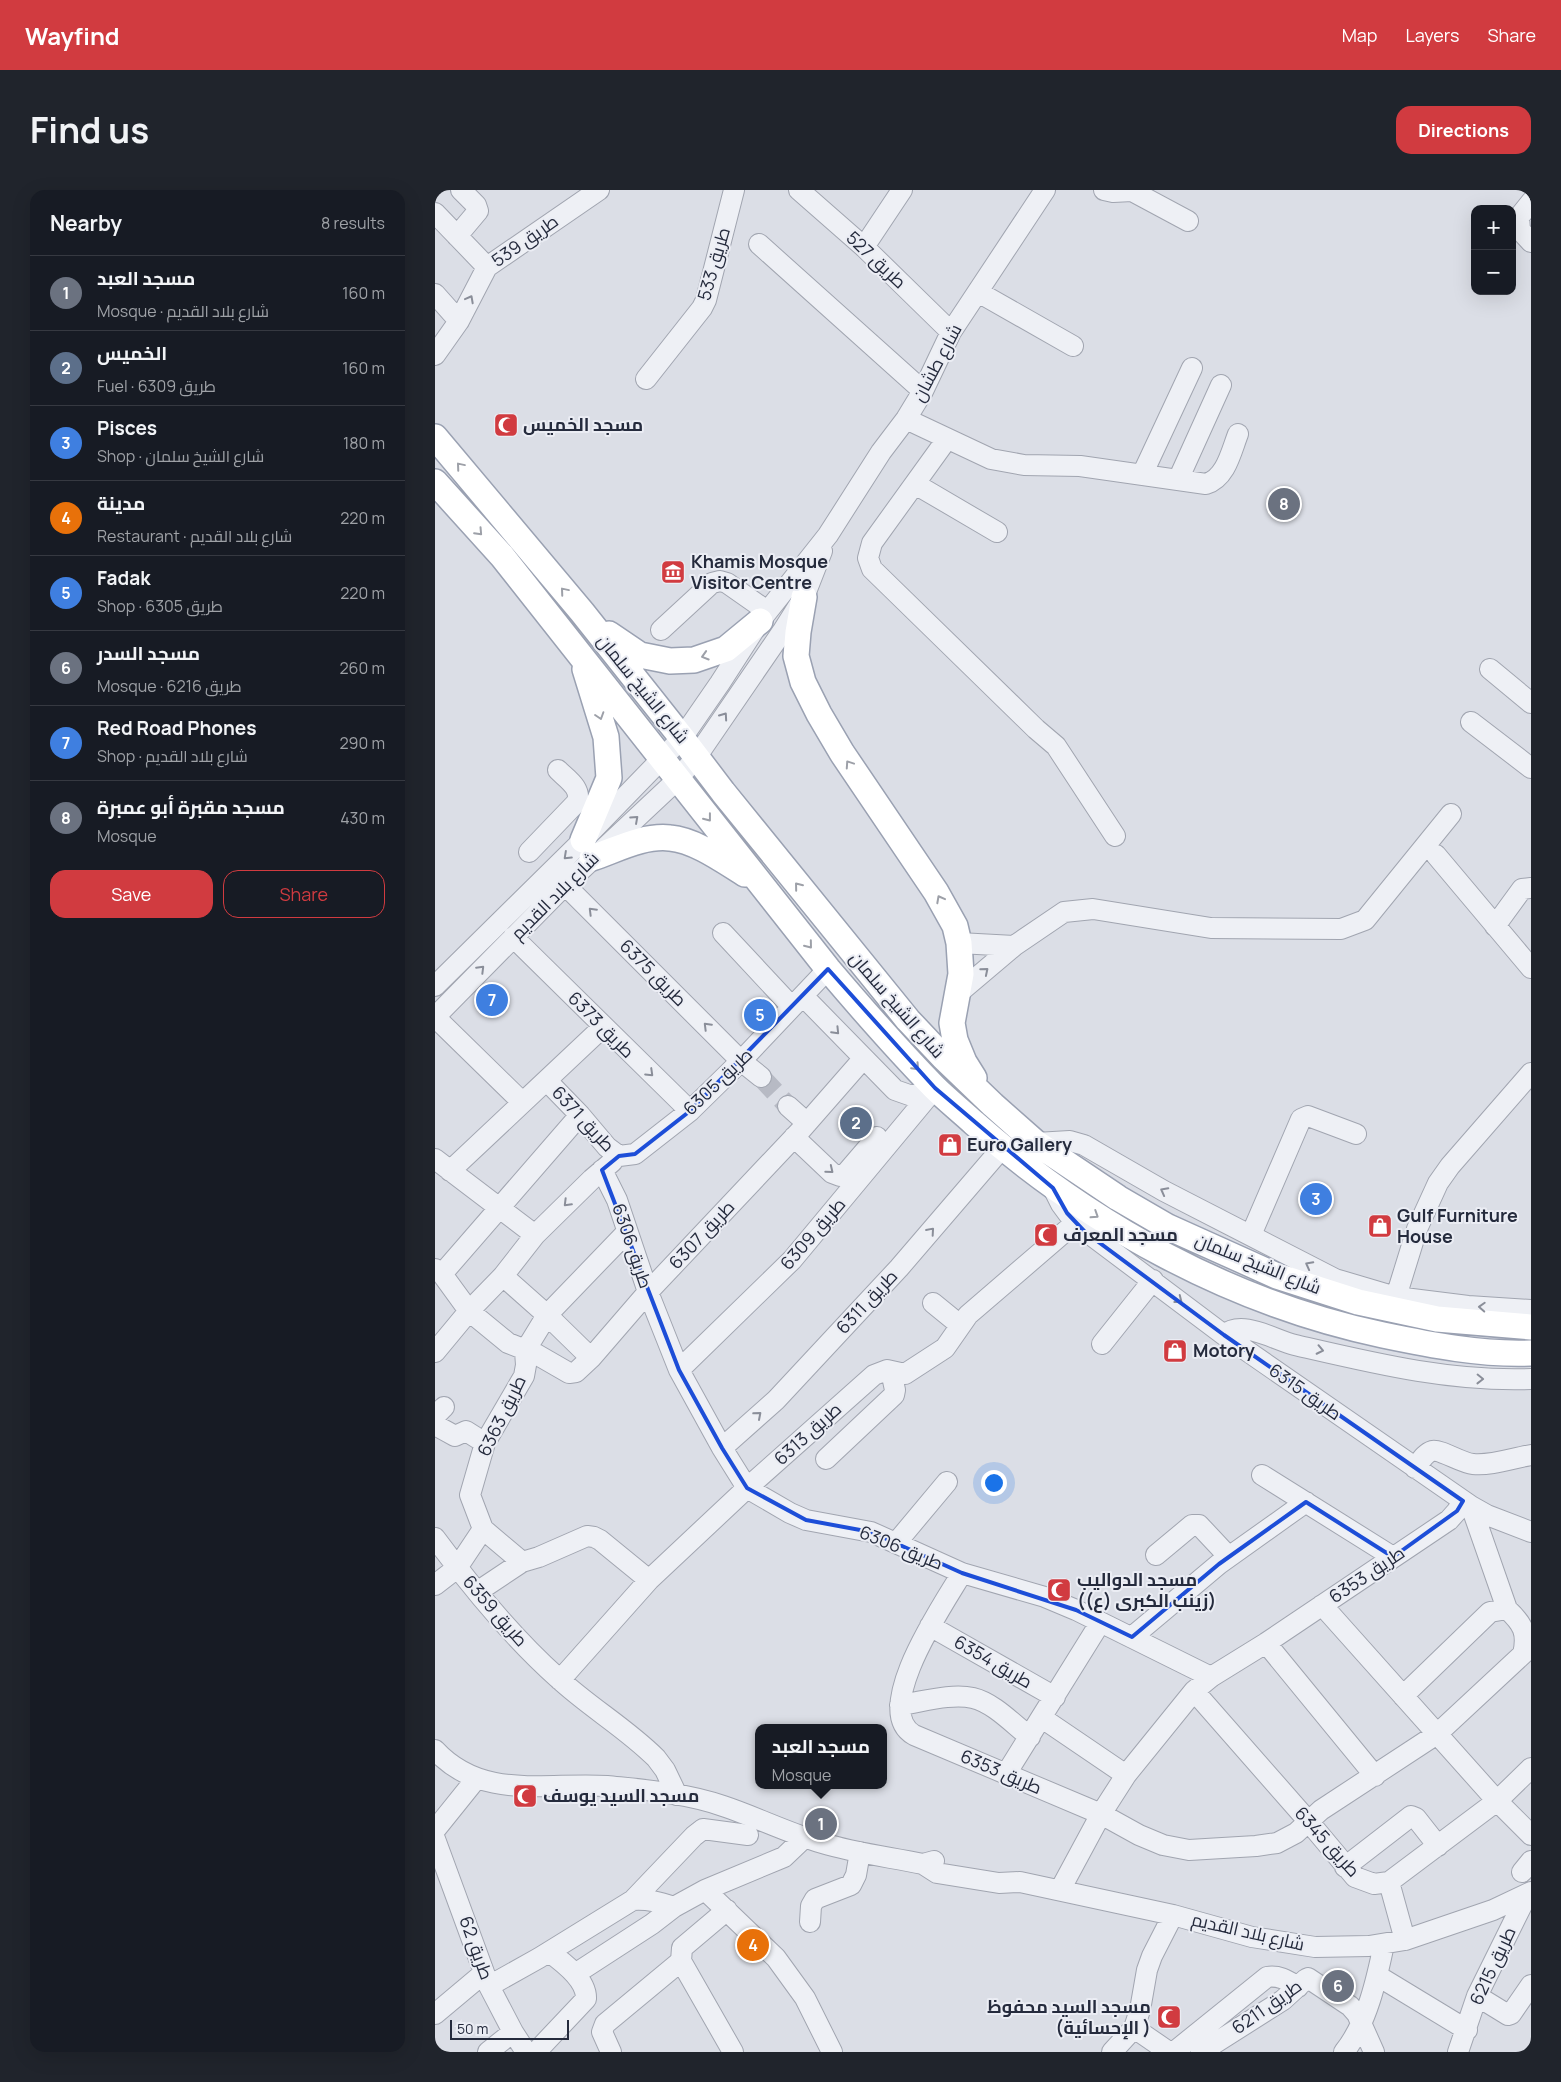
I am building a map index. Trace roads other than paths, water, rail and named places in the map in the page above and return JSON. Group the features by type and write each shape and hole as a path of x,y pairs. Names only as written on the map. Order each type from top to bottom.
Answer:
{"main road":[{"name":"شارع الشيخ سلمان","path":"435,437 582,612 723,792 903,1013 943,1057 993,1106 1036,1142 1110,1193 1168,1226 1277,1276 1358,1302 1437,1319 1531,1327"},
{"name":"شارع الشيخ سلمان","path":"435,482 502,556 758,882 881,1031 924,1092 1002,1148 1053,1188 1151,1248 1203,1274 1269,1302 1345,1327 1431,1345 1531,1353"},
{"path":"804,597 798,632 797,656 803,682 842,753 936,892 955,926 959,943 961,974 952,1023 955,1040 964,1062 993,1106"},
{"path":"582,612 640,655 670,661 694,660 726,649 763,616"},
{"path":"579,653 607,737 609,778 588,849 670,838 700,848 758,882"}],"street":[{"path":"457,236 478,211 476,205 461,190"},
{"name":"طريق 539","path":"435,355 459,321 487,267 599,190"},
{"name":"طريق 533","path":"645,378 702,308 734,190"},
{"path":"864,247 902,190"},
{"name":"شارع طشان","path":"678,779 689,747 720,683 763,616 828,535 881,452 906,419 923,392 951,332 1045,190"},
{"path":"1104,190 1113,192 1131,191 1188,221"},
{"name":"طريق 527","path":"803,191 864,247 951,332"},
{"path":"1531,202 1519,217 1520,230 1531,242"},
{"path":"435,213 487,267"},
{"path":"759,244 923,392"},
{"path":"977,292 1073,346"},
{"path":"435,294 459,321"},
{"path":"1142,475 1192,368"},
{"path":"1177,480 1221,384"},
{"path":"906,419 991,459 1024,465 1080,466 1207,484 1215,482 1221,476 1238,434"},
{"path":"947,439 872,543 868,558 872,569 1036,729 1056,746 1115,836"},
{"path":"915,484 997,532"},
{"name":"شارع طشان","path":"663,759 689,747 782,632 804,597 828,535"},
{"path":"661,630 712,583 720,581 727,583 763,616"},
{"path":"1490,668 1531,703"},
{"path":"1471,722 1531,768"},
{"name":"شارع بلاد القديم","path":"435,1017 565,885 588,849 663,759"},
{"path":"529,852 577,802 578,792 576,788 558,770"},
{"name":"شارع بلاد القديم","path":"435,986 588,849 678,779"},
{"path":"956,995 1014,946 1063,912 1079,909 1093,909 1211,928 1341,929 1353,925 1365,920 1451,814"},
{"path":"1436,855 1531,968"},
{"name":"طريق 6375","path":"565,885 741,1060 761,1077"},
{"path":"1495,926 1522,890 1531,888"},
{"path":"723,934 895,1090 924,1092"},
{"name":"طريق 6373","path":"513,937 690,1111"},
{"path":"959,943 1014,946"},
{"name":"طريق 6305","path":"619,1156 635,1154 690,1111 828,969"},
{"name":"طريق 6371","path":"435,1017 522,1102"},
{"name":"طريق 6371","path":"443,1165 547,1081 603,1027"},
{"name":"طريق 6307","path":"525,1351 536,1354 573,1374 591,1358 648,1292 801,1130 863,1059"},
{"path":"1396,1297 1417,1229 1438,1183 1450,1166 1531,1073"},
{"name":"طريق 6371","path":"547,1081 580,1115 607,1147 619,1156"},
{"path":"788,1106 801,1130 835,1175 844,1175 924,1092"},
{"name":"طريق 6309","path":"679,1370 792,1260 924,1092"},
{"path":"525,1351 508,1343 469,1311 438,1272 499,1207 580,1115"},
{"path":"1251,1234 1301,1119 1308,1116 1356,1134"},
{"path":"1036,1142 1070,1141 1084,1145 1164,1191 1251,1234 1335,1279 1396,1297 1468,1306 1531,1310"},
{"name":"طريق 6311","path":"722,1448 775,1400 899,1268 1002,1148"},
{"path":"435,1352 469,1311 503,1276 535,1235 619,1156"},
{"path":"443,1165 535,1235"},
{"name":"طريق 6306","path":"603,1170 617,1200 648,1292 679,1370 722,1448 747,1488 806,1520 871,1532 962,1573 1045,1597 1076,1610 1211,1677"},
{"name":"طريق 6315","path":"1053,1188 1061,1204 1075,1224 1274,1371 1467,1503 1487,1515 1531,1532"},
{"name":"طريق 6313","path":"560,1680 649,1580 747,1488 874,1375 882,1371 908,1373 945,1348 959,1324 968,1314 1075,1224"},
{"name":"طريق 6363","path":"483,1529 470,1495 485,1443 524,1376 526,1365 525,1351 547,1315 627,1232"},
{"path":"503,1276 591,1358"},
{"path":"1102,1344 1153,1280"},
{"path":"933,1303 959,1324"},
{"path":"1224,1335 1233,1329 1244,1328 1292,1344 1423,1372 1466,1378 1531,1379"},
{"path":"1274,1371 1282,1351 1292,1344"},
{"path":"826,1459 894,1395 895,1390 891,1371"},
{"path":"435,1425 455,1436 466,1431 485,1443"},
{"path":"1415,1468 1432,1451 1439,1452 1460,1462 1478,1465 1531,1455"},
{"path":"1262,1475 1393,1557"},
{"path":"896,1543 947,1482"},
{"path":"1132,1637 1229,1557 1306,1502"},
{"path":"1101,1814 1139,1835 1163,1844 1189,1850 1211,1850 1277,1843 1296,1833 1321,1810 1437,1734 1523,1654 1526,1641 1527,1625 1507,1609 1467,1503"},
{"name":"طريق 6353","path":"1060,1890 1101,1814 1126,1775 1193,1691 1211,1677 1266,1643 1449,1520 1467,1503"},
{"path":"1156,1555 1192,1525 1199,1525 1229,1557"},
{"path":"435,1585 457,1568 483,1529 522,1562"},
{"path":"477,1592 522,1562 539,1557 580,1538 593,1537 649,1580"},
{"name":"طريق 6359","path":"435,1538 457,1568 519,1640 560,1680 656,1758 665,1770 677,1795"},
{"path":"962,1573 930,1626 906,1677 900,1705 950,1698 974,1698 995,1710 1030,1737"},
{"path":"1322,1606 1497,1801 1531,1834"},
{"path":"1403,1696 1480,1620 1490,1612 1507,1609"},
{"path":"1006,1774 1100,1623"},
{"name":"طريق 6354","path":"930,1626 1055,1697"},
{"path":"1266,1643 1375,1776"},
{"name":"طريق 6345","path":"1193,1691 1309,1822 1345,1867 1363,1881 1374,1884 1389,1882"},
{"name":"طريق 6353","path":"900,1705 903,1725 914,1734 1101,1814"},
{"path":"1042,1718 1126,1775"},
{"name":"شارع بلاد القديم","path":"435,1750 454,1768 476,1778 508,1786 605,1786 677,1795 723,1806 831,1846 923,1864 940,1860 1002,1871 1012,1875 1020,1882 1173,1915 1252,1937 1315,1947 1384,1944 1405,1940 1493,1910 1527,1902"},
{"path":"1405,1940 1389,1882 1497,1801 1531,1768"},
{"path":"435,1830 476,1778"},
{"path":"1345,1867 1411,1816 1416,1818 1438,1846"},
{"path":"435,2014 487,1979 549,1952 633,1900 703,1829 748,1835"},
{"path":"575,1974 658,1920 673,1907 705,1890 784,1857 805,1837"},
{"name":"طريق 62","path":"435,1839 487,1979 513,2032 526,2052"},
{"path":"810,1922 811,1906 815,1899 821,1895 846,1888 854,1880 860,1852"},
{"path":"705,1890 776,1958 805,1998 832,2052"},
{"path":"633,1900 658,1901 673,1907"},
{"name":"طريق 6215","path":"1458,2052 1477,1996 1527,1902"},
{"path":"727,1910 682,1948 681,1961 733,2052"},
{"path":"1112,2052 1134,2028 1140,2010 1147,1970 1173,1915"},
{"path":"1344,2052 1360,2024 1378,1976 1384,1944"},
{"path":"1303,1983 1315,1947"},
{"path":"536,2052 586,1999 586,1992 575,1974 568,1966 549,1952"},
{"path":"611,2052 602,2032 605,2024 681,1961"},
{"path":"1174,2052 1267,1977 1275,1976 1303,1983 1350,2006 1357,2014 1374,2052"},
{"name":"طريق 6215","path":"1378,1976 1467,2030"},
{"name":"طريق 6211","path":"1201,2052 1283,2000 1303,1983"},
{"path":"1477,1996 1508,2015 1511,2014 1531,1985"},
{"path":"1134,2028 1169,2052"},
{"path":"488,2052 513,2032"}],"tunnel":[{"path":"761,1077 788,1106"}],"place":[{"name":"مسجد الخميس","path":"506,425"},
{"name":"مسجد مقبرة أبو عمبرة","path":"1284,504"},
{"name":"Khamis Mosque Visitor Centre","path":"673,572"},
{"name":"Red Road Phones","path":"492,1000"},
{"name":"Fadak","path":"760,1015"},
{"name":"الخميس","path":"856,1123"},
{"name":"Euro Gallery","path":"950,1145"},
{"name":"Pisces","path":"1316,1199"},
{"name":"Gulf Furniture House","path":"1380,1226"},
{"name":"مسجد المعرف","path":"1046,1235"},
{"name":"Motory","path":"1175,1351"},
{"name":"مسجد الدواليب (زينب الكبرى (ع))","path":"1059,1590"},
{"name":"مسجد السيد يوسف","path":"525,1796"},
{"name":"مسجد العبد","path":"821,1824"},
{"name":"مدينة","path":"753,1945"},
{"name":"مسجد السدر","path":"1338,1986"},
{"name":"مسجد السيد محفوظ (الإحسائية )","path":"1169,2017"}]}
